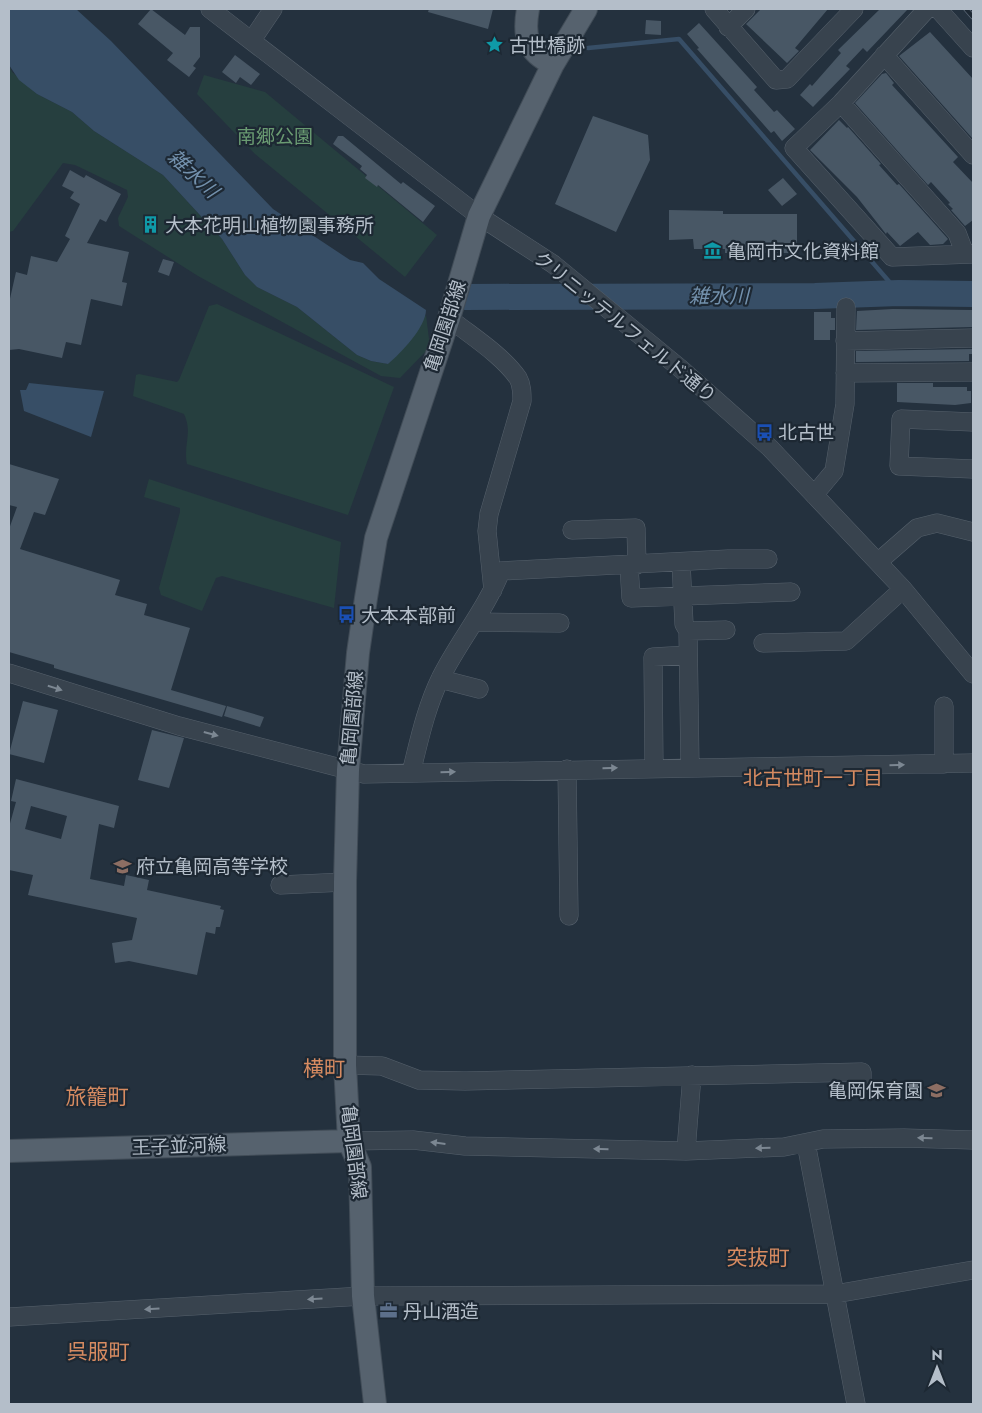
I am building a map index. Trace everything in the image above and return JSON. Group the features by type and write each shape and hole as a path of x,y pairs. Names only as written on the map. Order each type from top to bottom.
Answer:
{"main road":[{"path":"528,9 525,29 528,41 543,59 554,64"},
{"name":"亀岡園部線","path":"375,1404 363,1296 360,1167 349,1141 345,1065 345,882 348,770 358,653 376,538 449,318 479,216 554,64 586,9"},
{"name":"王子並河線","path":"9,1151 349,1141"}],"street":[{"name":"クリニッテルフェルド通り","path":"210,9 479,216 553,264 674,363 770,448 902,588 973,674"},
{"path":"252,40 273,9"},
{"path":"714,9 776,80 787,79 854,9"},
{"path":"728,27 746,9"},
{"path":"841,103 957,233 969,254 892,257 794,148 841,103 926,9"},
{"path":"938,9 973,48"},
{"path":"884,55 973,155"},
{"path":"814,495 834,471 845,404 846,307"},
{"path":"449,318 506,367 518,379 523,391 522,401 489,514 487,530 493,593"},
{"path":"845,341 973,338"},
{"path":"845,374 973,372"},
{"path":"973,422 901,419 899,466 973,469"},
{"path":"878,562 916,528 936,523 973,532"},
{"path":"572,530 636,528 631,598 790,592"},
{"path":"411,773 423,724 440,679 493,593 501,571 633,565 728,558 768,559"},
{"path":"681,562 684,624 688,631 690,767"},
{"path":"763,643 846,641 902,588"},
{"path":"474,622 560,623"},
{"path":"688,631 726,630"},
{"path":"654,768 654,657 688,656"},
{"path":"9,673 179,726 364,774 973,763"},
{"path":"440,679 479,689"},
{"path":"944,706 944,764"},
{"path":"567,770 569,916"},
{"path":"280,885 345,882"},
{"path":"345,1065 382,1066 419,1080 465,1081 862,1072 862,1085"},
{"path":"686,1151 692,1075"},
{"path":"349,1141 413,1140 465,1146 686,1151 784,1147 822,1139 904,1138 973,1140"},
{"path":"806,1143 856,1404"},
{"path":"9,1317 363,1296 835,1294 973,1270"}],"green space":[{"path":"9,65 12,72 37,94 72,112 94,131 163,175 222,239 245,275 257,287 297,307 357,355 371,361 388,364 414,335 426,315 430,347 400,378 381,376 198,276 119,226 118,218 128,197 127,190 75,165 63,163 13,231 9,232"},
{"name":"南郷公園","path":"204,75 265,92 437,235 405,277 255,154 197,94"},
{"path":"217,304 394,387 348,515 187,464 188,427 184,414 133,396 136,375 177,382 179,380 209,306"},
{"path":"149,479 341,542 334,608 222,576 216,578 202,611 161,595 159,588 180,508 144,497"}],"water":[{"path":"9,9 76,9 111,41 273,209 350,260 363,263 379,279 426,310 422,324 412,339 388,364 371,361 357,355 297,307 257,287 245,275 222,239 163,175 94,131 72,112 37,94 19,80 9,65"},
{"path":"29,383 104,391 91,437 24,411 20,390 26,390"}],"building":[{"path":"151,9 185,35 190,27 200,27 200,57 193,66 196,68 189,77 167,60 173,53 138,24"},
{"path":"429,9 493,9 488,29 428,12"},
{"path":"761,9 828,9 795,48 799,51 787,63 746,24"},
{"path":"880,9 908,9 867,52 863,48 846,66 850,69 813,107 800,95 810,84 812,86 841,53 838,50"},
{"path":"646,20 661,21 661,35 645,34"},
{"path":"699,23 757,87 754,90 774,112 777,110 795,129 782,141 774,131 771,133 697,49 699,48 687,34"},
{"path":"930,32 973,79 973,139 899,56"},
{"path":"235,55 260,74 251,85 240,77 236,83 222,72"},
{"path":"886,73 894,83 892,85 958,157 953,162 973,183 973,220 965,226 951,210 953,209 948,204 950,203 931,182 928,185 855,103 882,74"},
{"path":"593,116 648,135 650,160 616,232 555,204"},
{"path":"839,120 848,127 881,164 879,165 897,185 899,184 948,239 943,244 930,245 918,232 900,246 887,232 886,234 857,197 810,150"},
{"path":"338,136 343,136 401,184 403,182 435,206 423,222 378,185 377,187 365,178 367,175 360,169 362,166 333,144"},
{"path":"70,170 84,178 86,175 121,194 106,222 100,219 87,243 129,252 122,282 127,283 122,306 91,299 81,345 66,342 62,358 19,349 9,350 9,303 16,272 27,275 31,256 57,262 70,239 65,236 80,204 70,198 74,192 62,186"},
{"path":"783,178 797,194 782,206 768,190"},
{"path":"669,210 723,211 723,214 797,214 797,253 725,253 725,249 694,249 693,239 669,240"},
{"path":"163,259 174,262 169,276 158,272"},
{"path":"893,309 972,310 972,327 856,330 857,311"},
{"path":"814,312 831,312 831,318 835,318 835,330 830,330 830,340 814,340"},
{"path":"972,349 972,354 969,354 969,361 856,362 856,351"},
{"path":"897,383 933,383 933,387 967,387 967,391 971,391 971,403 955,405 897,402"},
{"path":"9,464 59,479 45,515 34,512 20,549 120,580 115,595 147,604 144,615 190,628 171,690 226,706 222,717 54,668 54,665 9,652 9,529 17,507 9,505"},
{"path":"23,701 58,710 44,763 9,754"},
{"path":"227,706 264,717 260,727 224,716"},
{"path":"152,730 184,738 169,788 138,780"},
{"path":"16,779 119,806 114,828 99,824 90,879 124,886 126,875 149,880 147,890 221,906 220,909 224,910 220,927 216,927 215,934 206,932 197,975 129,961 115,963 112,943 132,940 137,918 28,895 33,875 9,870 9,827 16,802 11,801","holes":["31,806 67,816 61,839 25,829"]}],"waterway":[{"path":"588,48 679,39 899,293"},
{"name":"雑水川","path":"465,297 973,294"}],"railway":[{"path":"966,9 973,17"}],"place":[{"name":"古世橋跡","path":"495,45"},
{"name":"大本花明山植物園事務所","path":"151,225"},
{"name":"亀岡市文化資料館","path":"713,251"},
{"name":"北古世","path":"764,432"},
{"name":"大本本部前","path":"347,615"},
{"name":"府立亀岡高等学校","path":"122,866"},
{"name":"亀岡保育園","path":"937,1090"},
{"name":"丹山酒造","path":"389,1311"}],"district":[{"name":"北古世町一丁目","path":"813,778"},
{"name":"横町","path":"324,1069"},
{"name":"旅籠町","path":"97,1097"},
{"name":"突抜町","path":"758,1258"},
{"name":"呉服町","path":"98,1352"}]}
